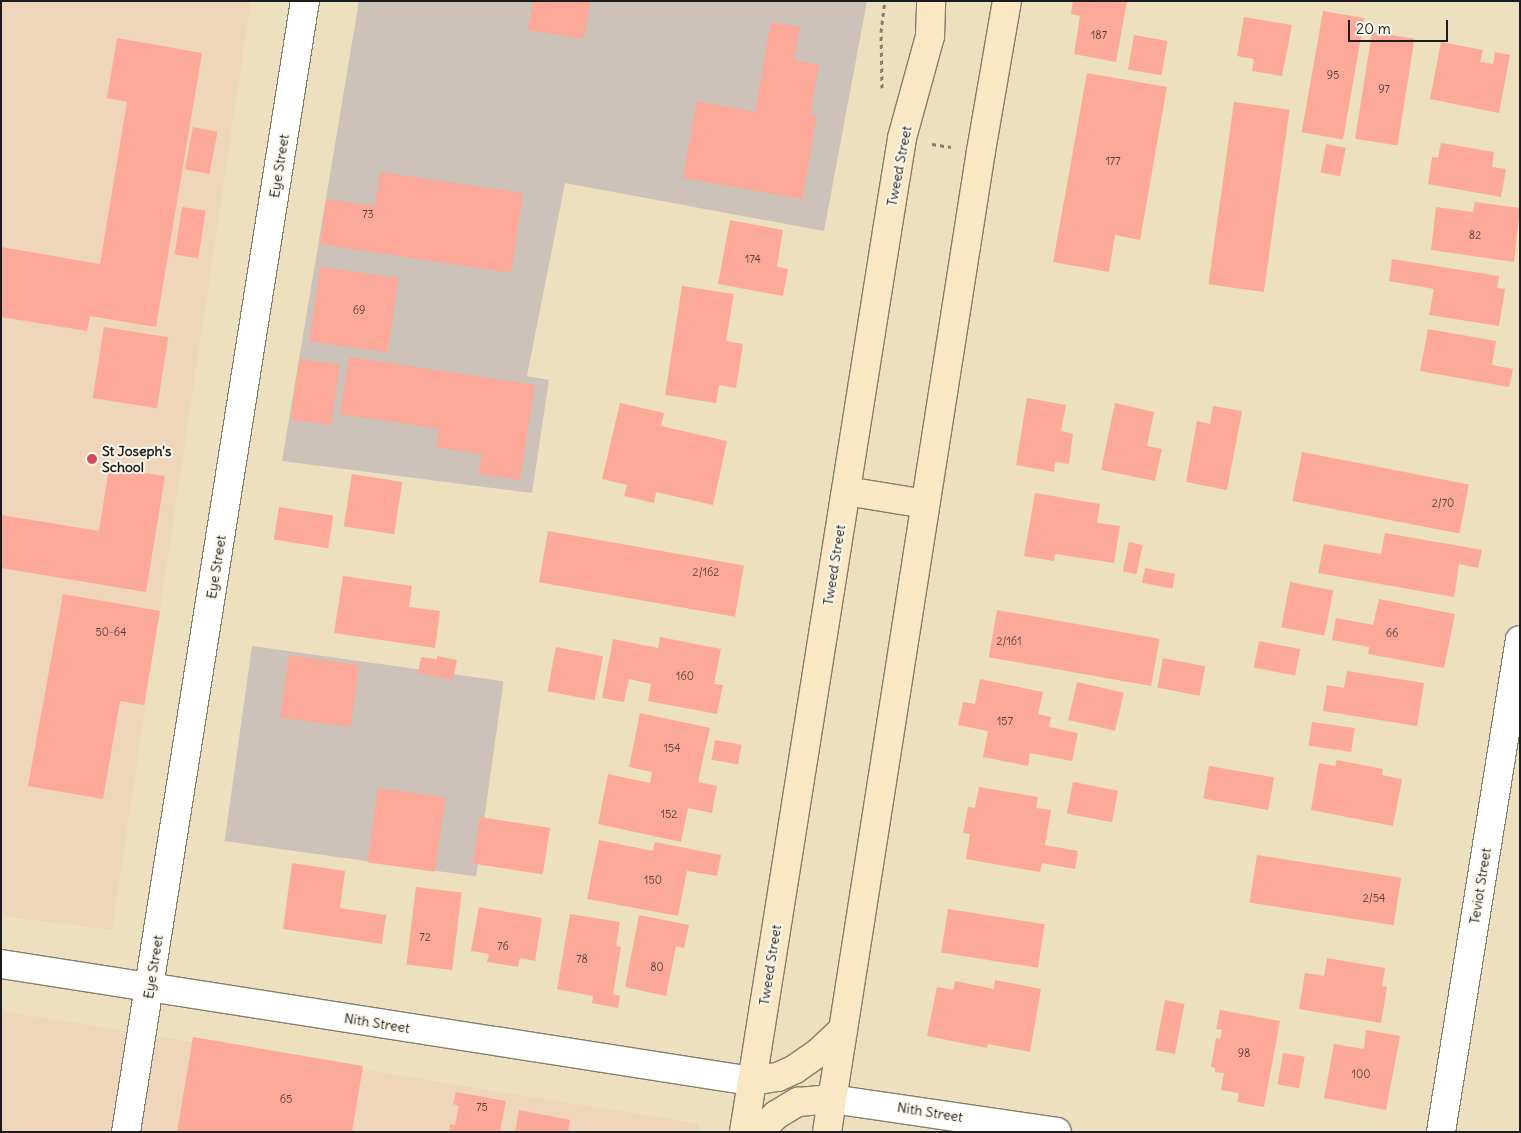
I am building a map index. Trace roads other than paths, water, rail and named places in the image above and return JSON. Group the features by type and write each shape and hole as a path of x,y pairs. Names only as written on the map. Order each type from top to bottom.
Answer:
{"main road":[{"name":"Tweed Street","path":"744,1132 899,157 930,36 931,1"},
{"path":"827,1132 925,504 1007,1"},
{"path":"846,491 925,504"},
{"path":"752,1081 778,1077 795,1068 818,1053 843,1030"},
{"path":"759,1132 776,1116 798,1102 832,1099"}],"street":[{"name":"Eye Street","path":"126,1132 305,1"},
{"name":"Teviot Street","path":"1441,1132 1520,640"},
{"name":"Nith Street","path":"1,964 752,1081"},
{"name":"Nith Street","path":"832,1099 1057,1132"}],"place":[{"name":"St Joseph's School","path":"92,459"}]}
